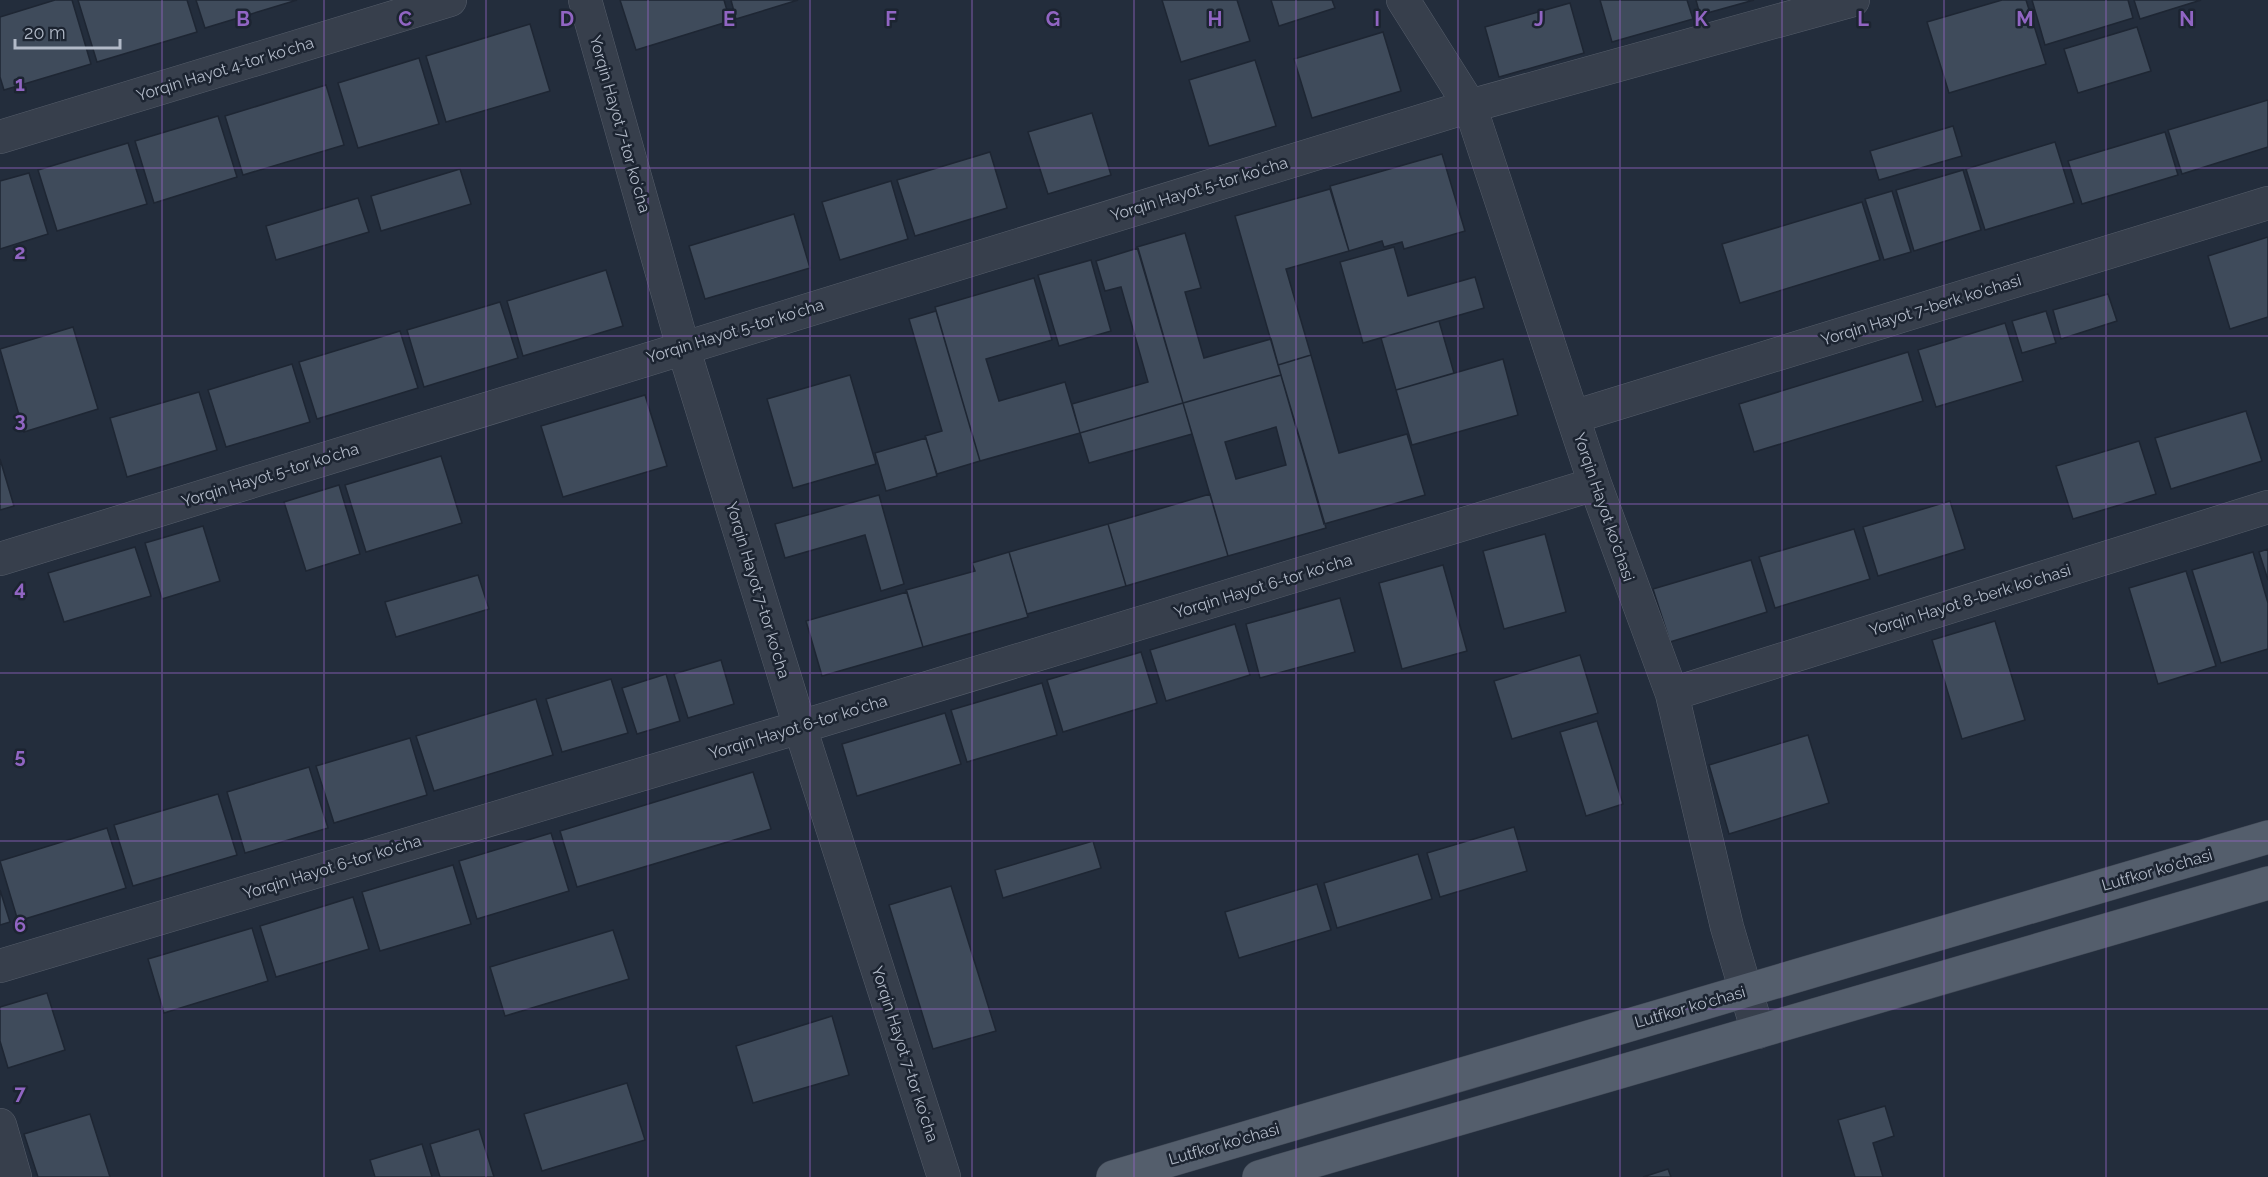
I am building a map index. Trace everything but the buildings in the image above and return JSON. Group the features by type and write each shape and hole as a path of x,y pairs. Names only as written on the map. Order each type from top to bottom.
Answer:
{"main road":[{"name":"Lutfkor ko'chasi","path":"1113,1177 2268,837"},
{"path":"1259,1177 2268,883"}],"street":[{"name":"Yorqin Hayot 4-tor koʻcha","path":"0,137 450,0"},
{"name":"Yorqin Hayot 7-tor koʻcha","path":"585,0 683,347 800,727 944,1177"},
{"name":"Yorqin Hayot ko'chasi","path":"1403,0 1470,106 1594,484 1672,694 1727,927 1758,1032"},
{"name":"Yorqin Hayot 5-tor koʻcha","path":"0,559 1470,106 1853,0"},
{"name":"Yorqin Hayot 7-berk koʻchasi","path":"1573,417 2268,203"},
{"name":"Yorqin Hayot 6-tor koʻcha","path":"0,966 800,727 1594,484"},
{"name":"Yorqin Hayot 8-berk koʻchasi","path":"1672,694 2268,507"},
{"path":"0,1125 15,1177"}]}
